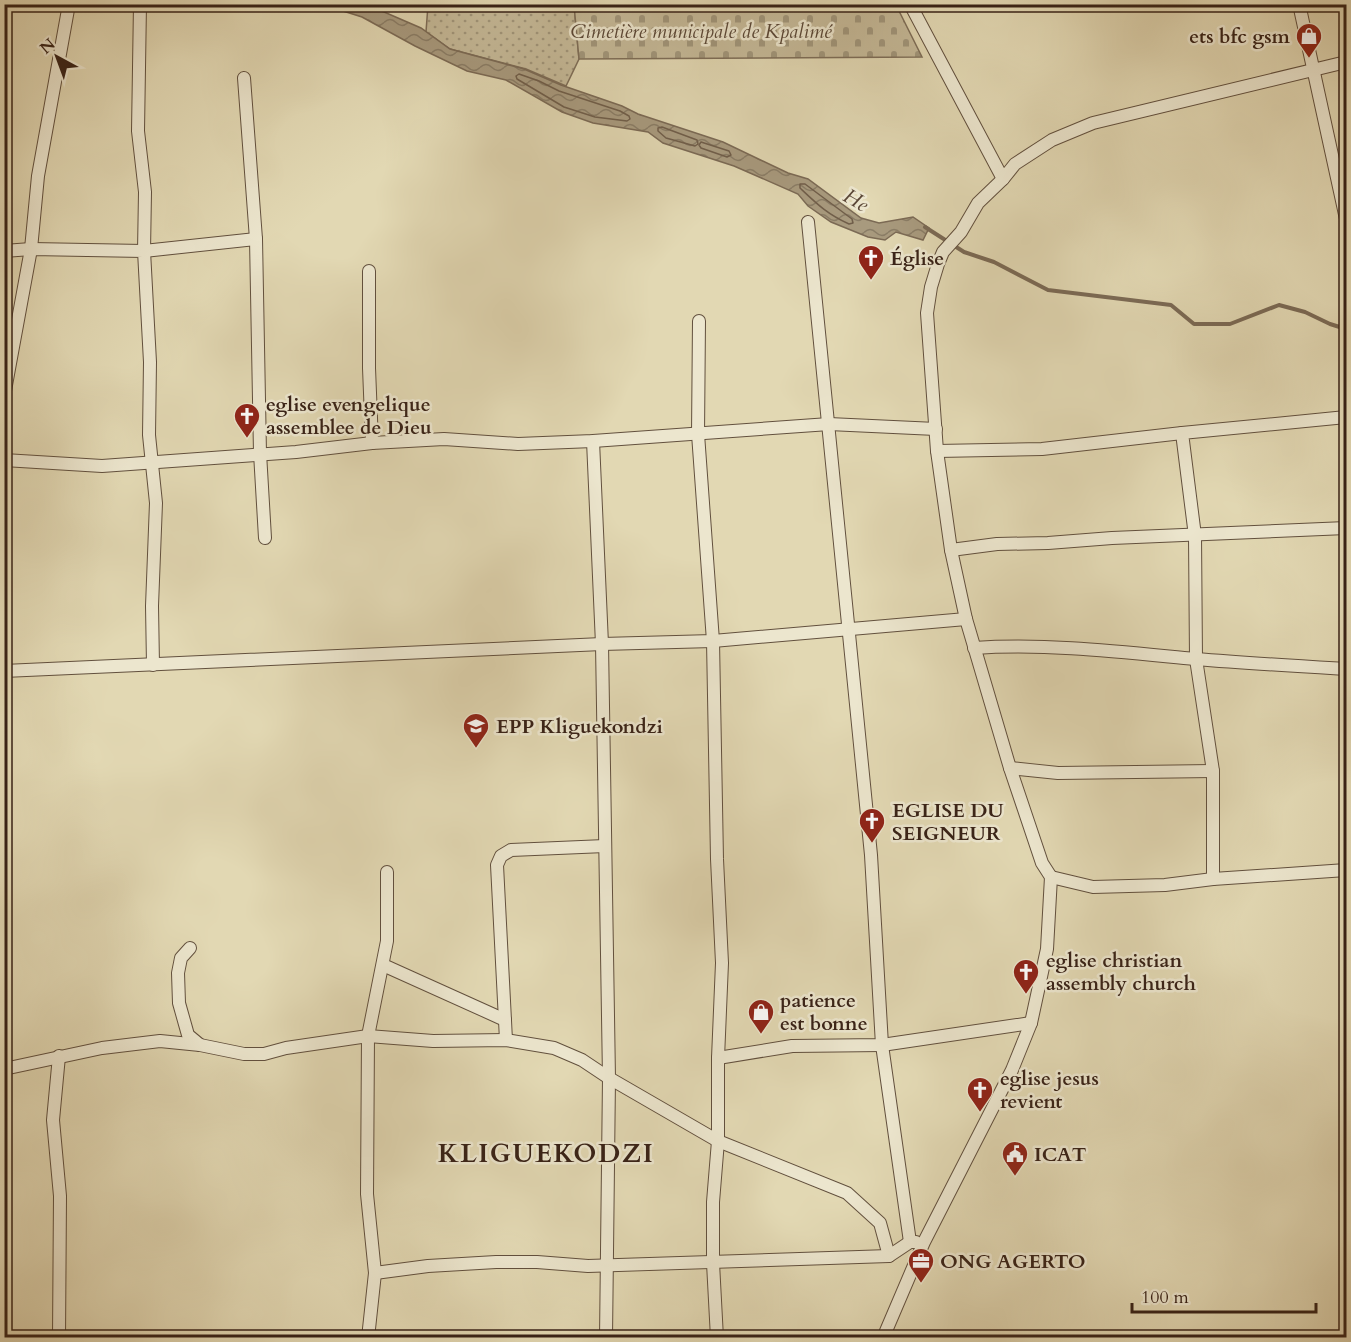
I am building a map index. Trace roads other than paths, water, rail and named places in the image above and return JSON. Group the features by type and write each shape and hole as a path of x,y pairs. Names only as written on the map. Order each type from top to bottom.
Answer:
{"street":[{"path":"4,396 32,249 38,176 69,4"},
{"path":"140,4 138,130 145,192 144,251 150,362 149,435 156,503 152,606 153,664"},
{"path":"910,4 1003,179"},
{"path":"1299,4 1347,219"},
{"path":"883,1338 924,1242 1012,1070 1031,1023 1047,949 1051,877 1042,863 1010,768 966,619 951,550 937,451 927,313 931,287 943,252 961,232 978,203 1016,164 1052,140 1093,123 1347,62"},
{"path":"244,78 256,239 260,453 265,538"},
{"path":"808,222 871,855 882,1045 910,1242"},
{"path":"4,251 32,249 144,251 256,239"},
{"path":"369,271 372,443"},
{"path":"699,321 698,434 713,641 717,859 722,963 718,1058 718,1141 713,1202 717,1338"},
{"path":"937,451 1042,449 1347,417"},
{"path":"4,460 102,466 444,439 518,444 593,441 829,424 936,429"},
{"path":"1182,433 1195,536 1196,659 1213,771 1213,879"},
{"path":"593,441 602,644 609,1078 606,1338"},
{"path":"951,550 997,544 1347,528"},
{"path":"4,671 713,641 966,619"},
{"path":"974,648 1002,646 1118,650 1196,659 1347,669"},
{"path":"1010,768 1058,773 1213,771"},
{"path":"506,1040 497,865 501,856 511,850 605,846"},
{"path":"1051,877 1093,887 1165,885 1213,879 1347,870"},
{"path":"365,1337 375,1273 367,1194 368,1036 387,941 387,872"},
{"path":"190,948 182,958 178,973 179,1003 188,1035 200,1046"},
{"path":"383,964 505,1020"},
{"path":"718,1058 792,1046 882,1045 1031,1023"},
{"path":"4,1069 59,1056 160,1041 244,1054 264,1054 286,1048 368,1036 433,1041 506,1040 554,1048 582,1060 718,1141 847,1193 880,1223 889,1256"},
{"path":"58,1338 60,1196 53,1120 59,1056"},
{"path":"375,1273 428,1266 496,1262 588,1266 889,1256 910,1242 924,1242"}],"water":[{"path":"324,5 368,5 421,28 450,49 524,69 638,114 723,142 788,173 808,179 861,218 879,223 913,217 929,228 923,240 896,232 885,240 868,237 831,222 808,206 798,194 734,166 663,143 648,132 593,123 562,112 506,80 467,71 362,17"}],"waterway":[{"name":"He","path":"925,227 964,252 994,262 1048,290 1171,305 1194,324 1230,324 1279,305 1305,312 1346,329"}],"place":[{"name":"ets bfc gsm","path":"1309,59"},
{"name":"Église","path":"871,281"},
{"name":"eglise evengelique assemblee de Dieu","path":"247,439"},
{"name":"EPP Kliguekondzi","path":"476,749"},
{"name":"EGLISE DU SEIGNEUR","path":"872,844"},
{"name":"eglise christian assembly church","path":"1026,995"},
{"name":"patience est bonne","path":"761,1035"},
{"name":"eglise jesus revient","path":"980,1113"},
{"name":"ICAT","path":"1015,1177"},
{"name":"ONG AGERTO","path":"921,1284"}],"district":[{"name":"KLIGUEKODZI","path":"546,1153"}],"park label":[{"name":"Cimetière municipale de Kpalimé","path":"701,31"}]}
